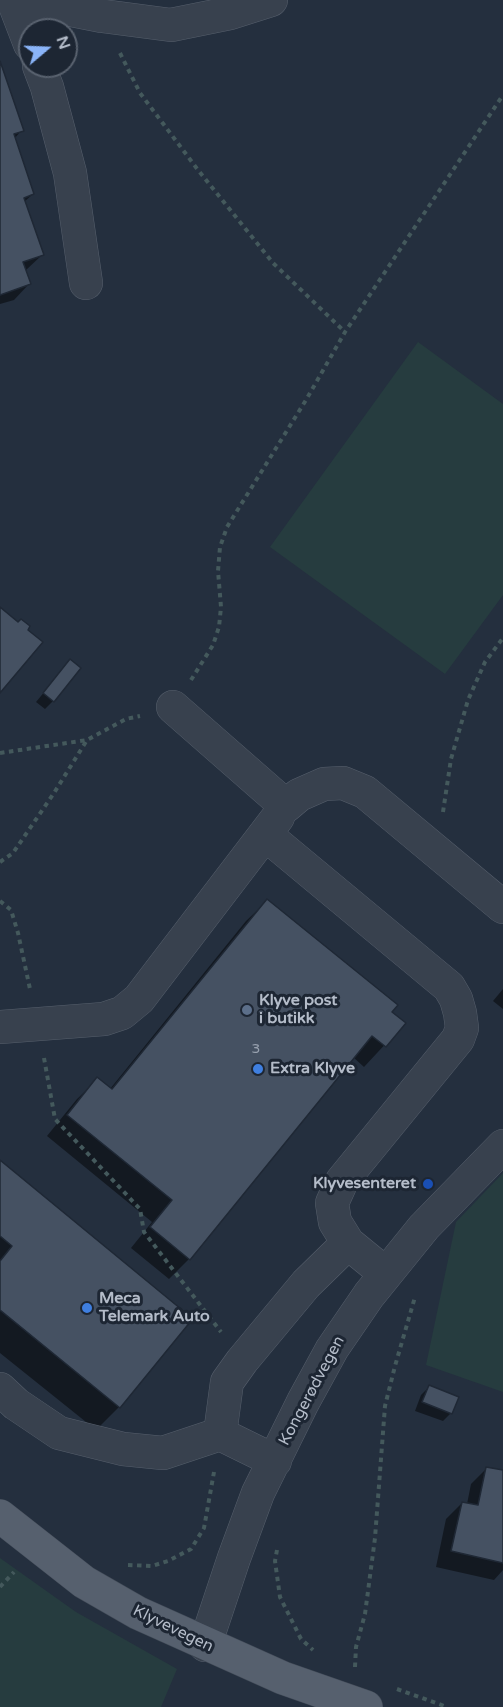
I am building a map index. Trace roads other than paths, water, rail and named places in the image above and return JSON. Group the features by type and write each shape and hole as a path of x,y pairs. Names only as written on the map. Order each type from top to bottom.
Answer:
{"main road":[{"name":"Klyvevegen","path":"0,1516 84,1582 138,1613 283,1678 366,1707"}],"street":[{"path":"13,0 20,18"},
{"path":"21,0 102,16 171,25 230,14 271,0"},
{"path":"44,78 70,173 86,283"},
{"path":"173,707 286,806"},
{"path":"0,1027 104,1019 122,1013 139,999 286,806 299,795 324,784 343,783 365,792 503,907"},
{"path":"266,835 449,987 460,1013 462,1028 458,1039 342,1181 332,1203 335,1222 348,1243 386,1274"},
{"name":"Kongerødvegen","path":"205,1645 258,1493 332,1349 386,1274 424,1227 503,1146"},
{"path":"220,1434 227,1382 306,1284 348,1243"},
{"path":"0,1389 16,1404 59,1433 123,1449 162,1453 220,1434 275,1461"}],"place":[{"name":"Klyve post i butikk","path":"247,1010"},
{"name":"Extra Klyve","path":"258,1069"},
{"name":"Klyvesenteret","path":"428,1184"},
{"name":"Meca Telemark Auto","path":"87,1308"}]}
